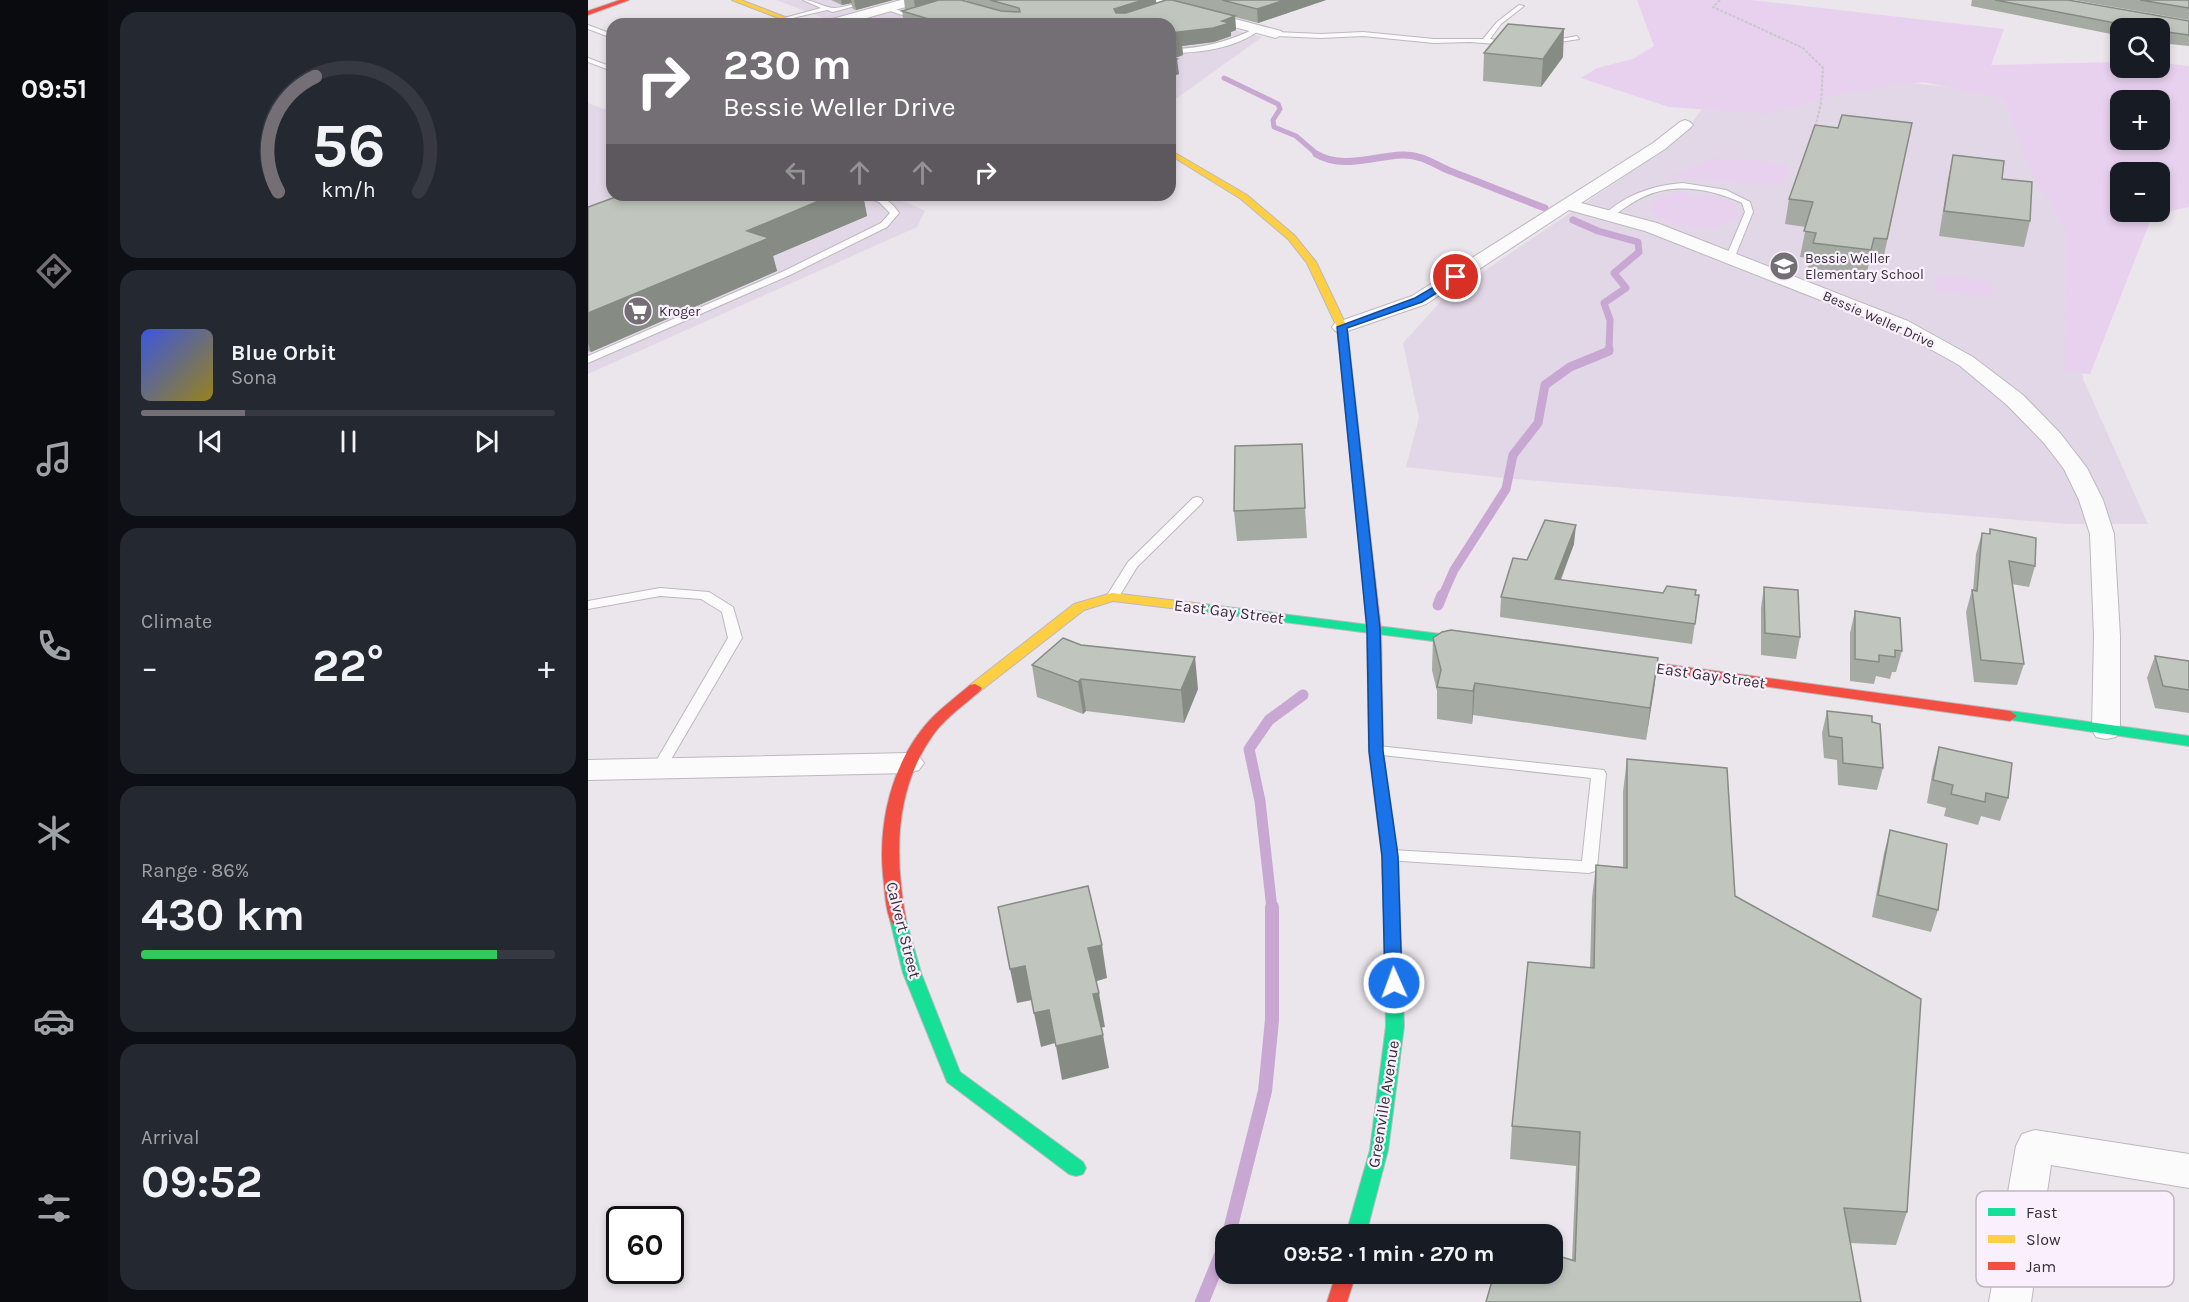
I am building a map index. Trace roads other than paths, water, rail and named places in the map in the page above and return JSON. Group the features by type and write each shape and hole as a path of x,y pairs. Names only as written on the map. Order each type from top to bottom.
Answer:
{"main road":[{"path":"588,11 613,0"},
{"path":"588,11 626,0"},
{"path":"735,0 782,18"},
{"name":"Greenville Avenue","path":"1176,155 1244,197 1291,237 1311,262 1342,327 1374,629 1376,751 1390,856 1395,1026 1379,1150 1359,1224"},
{"name":"East Gay Street","path":"1090,602 1112,597 1493,644"},
{"name":"Calvert Street","path":"1076,1168 953,1077 912,973 897,918 890,870 893,806 909,763 932,727 984,680 1054,625 1090,602"},
{"name":"East Gay Street","path":"1599,659 2189,741"},
{"path":"1337,1302 1343,1284"}],"street":[{"path":"851,18 915,0"},
{"path":"1148,0 1170,9 1194,12 1276,34"},
{"path":"1194,12 1221,3"},
{"path":"1342,327 1419,300 1437,290 1659,146 1685,125"},
{"name":"Bessie Weller Drive","path":"1568,204 1651,227 1901,325 1946,348 1998,385 2042,427 2062,450 2085,487 2102,534 2107,636 2106,730"},
{"path":"588,770 909,763"},
{"path":"2028,1191 2035,1146 2189,1171"},
{"path":"2010,1302 2012,1287"}],"lane":[{"path":"806,0 833,10 874,0"},
{"path":"1485,41 1499,23 1521,6"},
{"path":"803,18 828,8"},
{"path":"886,8 918,18 927,15"},
{"path":"589,27 606,34"},
{"path":"1176,50 1217,46 1240,39 1258,29"},
{"path":"1276,34 1321,36 1342,33 1434,41 1485,41 1515,44"},
{"path":"1535,44 1577,38"},
{"path":"588,60 606,67"},
{"path":"1608,215 1646,192 1664,188 1710,188 1731,194 1746,202 1749,212 1731,257"},
{"path":"588,360 787,273 884,225 895,213 885,201"},
{"path":"1112,597 1132,566 1197,501"},
{"path":"588,605 660,592 704,596 728,610 735,638 660,768"},
{"path":"1376,751 1599,774 1589,867 1390,856"}],"waterway":[{"path":"1224,78 1278,104 1280,109 1273,120 1274,127 1296,136 1318,155"},
{"path":"1318,155 1326,159 1347,162 1402,155 1415,156 1545,208"},
{"path":"1573,220 1598,231 1638,242 1639,252 1614,273 1626,288 1604,303 1610,320 1609,350"},
{"path":"1442,597 1454,570 1506,489 1513,455 1538,423 1545,385 1570,367 1609,350"},
{"path":"1438,605 1442,595"},
{"path":"1272,909 1260,801 1249,749 1269,720 1303,695"},
{"path":"1232,1224 1265,1091 1272,1020 1272,909"},
{"path":"1202,1302 1215,1270"}],"place":[{"name":"Bessie Weller Elementary School","path":"1784,266"},
{"name":"Kroger","path":"638,311"}]}
